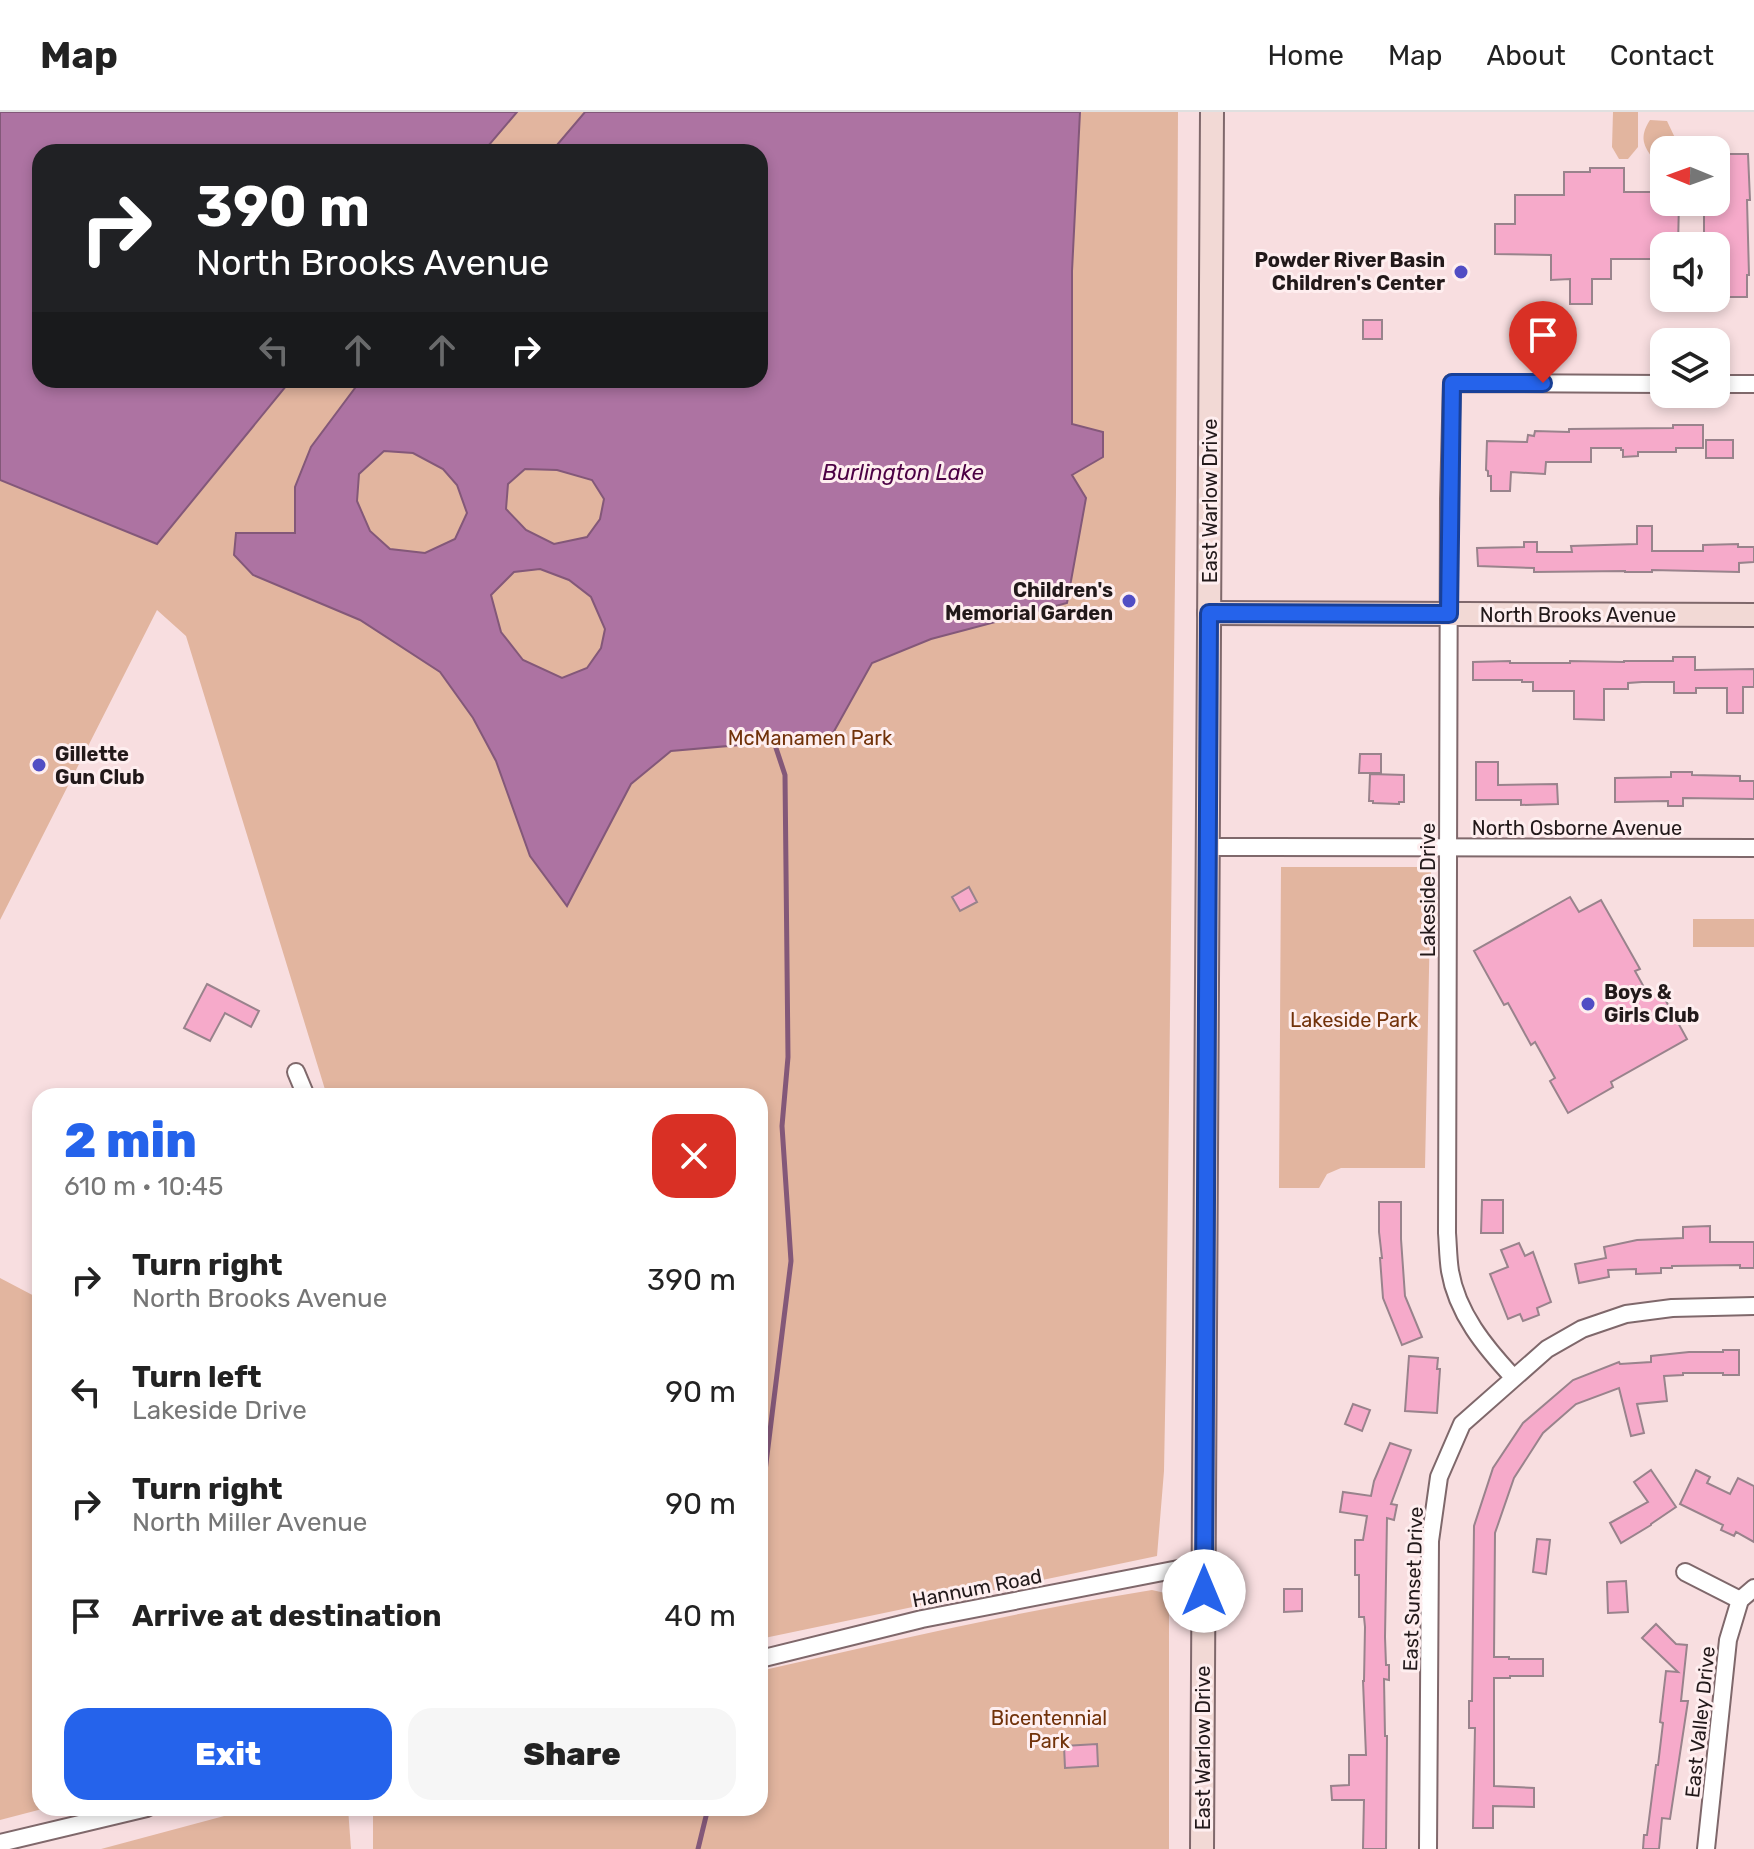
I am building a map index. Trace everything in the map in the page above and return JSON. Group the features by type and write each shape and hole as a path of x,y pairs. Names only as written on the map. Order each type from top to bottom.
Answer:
{"street":[{"name":"East Warlow Drive","path":"1202,1849 1212,112"},
{"name":"Lakeside Drive","path":"1513,1377 1485,1346 1459,1304 1450,1272 1447,1233 1452,383 1650,384"},
{"path":"1730,384 1754,384"},
{"name":"North Brooks Avenue","path":"1209,613 1754,615"},
{"name":"North Osborne Avenue","path":"1208,847 1754,848"},
{"path":"296,1072 303,1088"},
{"name":"East Sunset Drive","path":"1428,1849 1430,1541 1439,1477 1462,1424 1547,1349 1582,1329 1626,1314 1672,1308 1754,1306"},
{"name":"Hannum Road","path":"768,1657 922,1619 1204,1564"},
{"path":"1685,1572 1740,1600 1754,1588"},
{"name":"East Valley Drive","path":"1706,1849 1728,1640 1740,1600"},
{"path":"0,1843 113,1816"}],"green space":[{"name":"McManamen Park","path":"0,112 1178,112 1166,1362 1164,1471 1157,1556 768,1637 768,1088 325,1088 186,636 157,610 0,920"},
{"path":"1613,112 1638,112 1638,147 1628,159 1619,159 1612,147"},
{"path":"1650,120 1667,121 1674,136 1650,136 1650,154 1645,146 1644,131"},
{"name":"Lakeside Park","path":"1281,867 1425,867 1431,872 1425,1168 1341,1168 1327,1174 1319,1188 1279,1188"},
{"path":"1693,919 1754,919 1754,947 1693,947"},
{"path":"0,1278 32,1295 32,1812 0,1820"},
{"name":"Bicentennial Park","path":"1152,1590 1165,1593 1169,1601 1169,1849 373,1849 373,1816 768,1816 768,1669"},
{"path":"224,1816 349,1816 351,1849 101,1849"}],"water":[{"path":"0,112 517,112 490,144 32,144 32,388 284,388 157,544 0,480"},
{"name":"Burlington Lake","path":"585,112 1080,112 1072,271 1072,424 1103,432 1103,457 1072,475 1086,498 1067,603 931,639 872,663 833,733 774,742 671,751 631,784 567,906 530,856 496,761 473,718 440,672 360,620 253,575 234,555 236,533 295,533 295,487 311,447 355,388 768,388 768,144 558,144","holes":["384,451 413,453 443,469 457,485 467,513 455,539 425,553 390,549 370,531 357,501 359,474","525,469 557,470 592,480 604,499 600,519 587,537 554,544 526,530 506,509 508,484","540,569 569,580 591,597 605,629 601,648 587,668 562,678 523,660 501,632 491,595 514,572"]}],"building":[{"path":"1730,154 1748,154 1747,297 1730,297 1730,232 1704,232 1704,216 1730,216"},
{"path":"1590,168 1624,168 1624,192 1650,192 1650,216 1679,216 1678,232 1650,232 1650,259 1611,259 1611,279 1592,279 1592,304 1570,304 1570,279 1551,280 1551,255 1495,254 1495,224 1515,224 1515,195 1564,195 1564,172 1590,172"},
{"path":"1363,320 1382,320 1382,339 1363,339"},
{"path":"1673,425 1703,425 1703,448 1638,452 1638,456 1623,457 1621,448 1591,448 1591,462 1546,462 1545,474 1511,472 1510,491 1491,491 1491,476 1486,470 1487,441 1527,442 1528,435 1534,436 1535,431 1673,428"},
{"path":"1706,440 1733,440 1733,458 1706,458"},
{"path":"1637,526 1652,526 1652,551 1703,551 1703,545 1738,544 1738,547 1754,547 1754,562 1739,563 1739,572 1534,572 1534,568 1478,566 1477,548 1524,547 1524,542 1537,542 1537,552 1572,552 1571,546 1637,544"},
{"path":"1673,657 1695,657 1695,670 1754,669 1754,687 1743,687 1743,713 1727,713 1727,688 1696,688 1696,693 1674,693 1674,682 1642,682 1628,683 1628,689 1604,689 1604,720 1574,719 1574,691 1533,691 1533,682 1522,680 1473,680 1473,662 1673,661"},
{"path":"1360,754 1381,754 1381,773 1359,773"},
{"path":"1476,762 1498,762 1498,785 1557,784 1558,804 1521,805 1521,800 1476,800"},
{"path":"1671,772 1740,776 1740,781 1754,781 1754,799 1683,798 1683,806 1668,806 1668,801 1615,802 1615,778 1671,777"},
{"path":"1370,774 1404,775 1404,802 1369,801"},
{"path":"969,887 977,902 960,911 952,897"},
{"name":"Boys & Girls Club","path":"1570,897 1579,912 1601,900 1640,969 1635,971 1650,998 1661,992 1687,1039 1611,1082 1613,1087 1568,1113 1550,1081 1555,1078 1535,1042 1531,1045 1508,1003 1504,1005 1474,951"},
{"path":"207,984 259,1011 251,1027 225,1013 210,1041 184,1028"},
{"path":"1482,1200 1503,1200 1503,1233 1481,1233"},
{"path":"1379,1202 1401,1202 1405,1296 1422,1337 1402,1345 1383,1298"},
{"path":"1710,1226 1710,1242 1754,1242 1754,1268 1740,1268 1740,1265 1672,1266 1661,1268 1661,1273 1636,1274 1636,1269 1608,1270 1609,1277 1579,1283 1575,1264 1606,1258 1604,1247 1637,1240 1683,1238 1683,1227"},
{"path":"1519,1243 1525,1256 1533,1252 1551,1302 1537,1308 1539,1315 1523,1321 1520,1314 1508,1319 1490,1274 1508,1267 1501,1250"},
{"path":"1739,1350 1739,1375 1683,1373 1664,1376 1667,1401 1637,1404 1644,1433 1631,1436 1619,1388 1576,1404 1543,1433 1514,1478 1495,1533 1494,1657 1543,1659 1543,1676 1494,1678 1494,1786 1534,1788 1534,1807 1493,1806 1493,1828 1473,1828 1475,1728 1469,1728 1469,1701 1472,1701 1474,1526 1493,1468 1523,1423 1573,1380 1619,1362 1651,1362 1651,1356"},
{"path":"1409,1356 1438,1358 1437,1413 1405,1411"},
{"path":"1353,1404 1370,1410 1362,1431 1345,1424"},
{"path":"1390,1443 1411,1450 1391,1504 1397,1505 1394,1520 1387,1518 1385,1637 1389,1680 1384,1679 1386,1849 1363,1849 1364,1800 1332,1800 1331,1786 1349,1785 1349,1755 1366,1755 1363,1681 1365,1627 1364,1617 1359,1617 1355,1540 1363,1540 1367,1516 1340,1512 1343,1492 1371,1496"},
{"path":"1651,1470 1676,1507 1621,1543 1610,1523 1648,1502 1634,1482"},
{"path":"1696,1470 1710,1477 1707,1483 1730,1494 1738,1478 1754,1486 1754,1542 1736,1532 1734,1536 1721,1530 1723,1525 1680,1504"},
{"path":"1537,1539 1550,1540 1546,1574 1533,1572"},
{"path":"1626,1581 1628,1612 1608,1613 1607,1582"},
{"path":"1284,1589 1302,1589 1302,1611 1284,1612"},
{"path":"1656,1624 1676,1644 1687,1645 1681,1701 1688,1701 1670,1819 1662,1818 1659,1849 1643,1849 1658,1765 1666,1671 1678,1672 1642,1638"},
{"path":"1097,1744 1098,1766 1065,1768 1064,1746"}],"waterway":[{"path":"768,1447 791,1261 782,1126 788,1057 785,775 774,742"},
{"path":"698,1849 706,1816"}],"place":[{"name":"Powder River Basin Children's Center","path":"1461,272"},
{"name":"Children's Memorial Garden","path":"1129,601"},
{"name":"Gillette Gun Club","path":"39,765"},
{"name":"Boys & Girls Club","path":"1588,1004"}],"route":[{"path":"1204,1591 1209,613 1449,614 1452,383 1543,383"}]}
